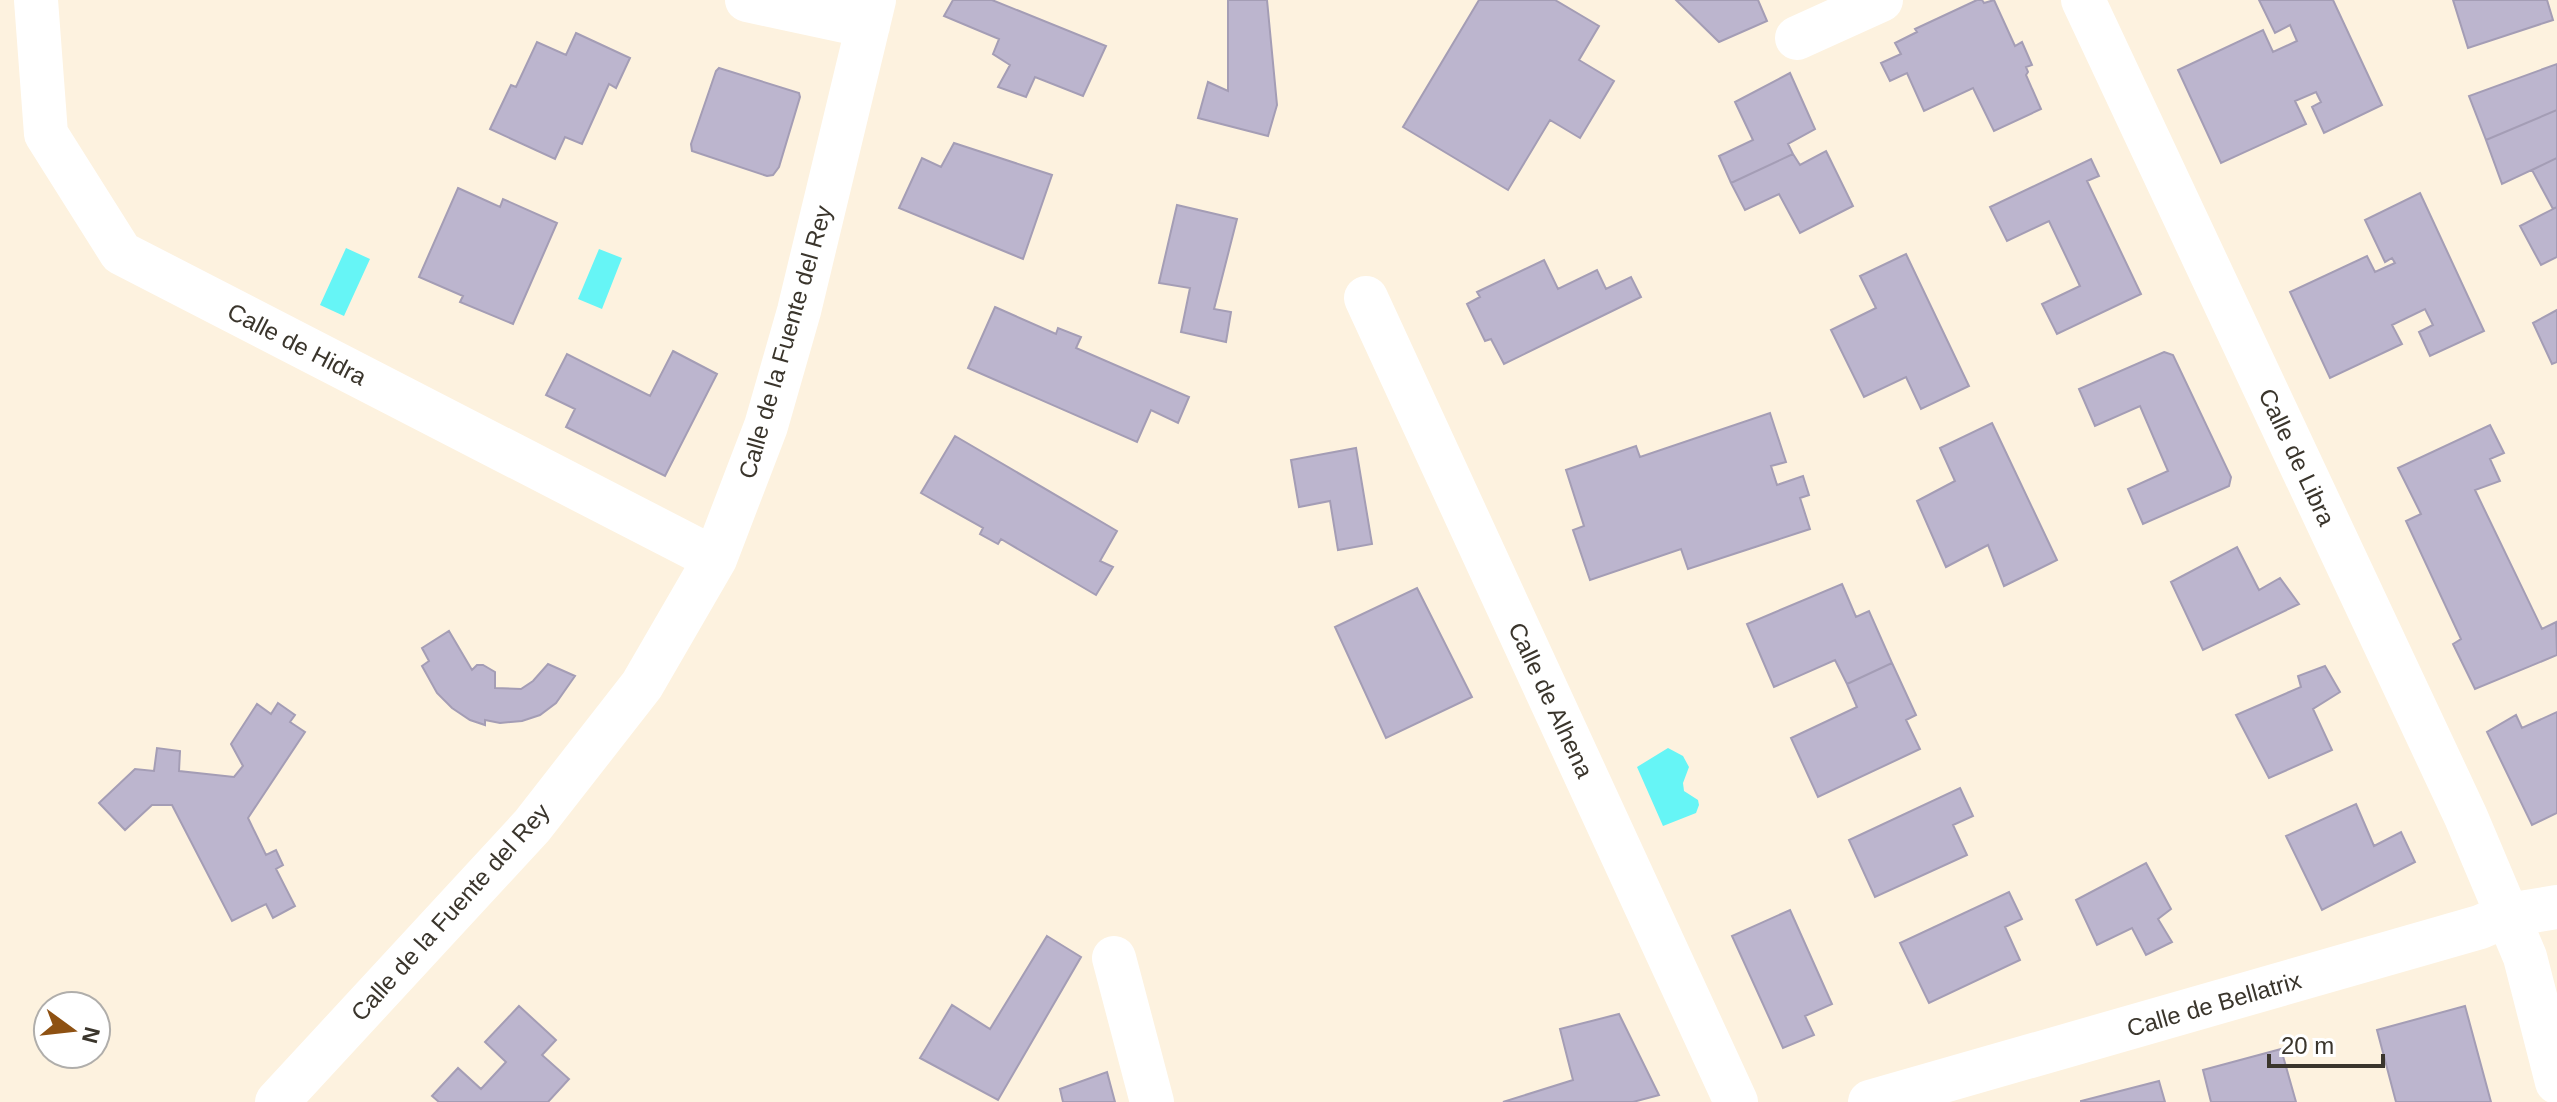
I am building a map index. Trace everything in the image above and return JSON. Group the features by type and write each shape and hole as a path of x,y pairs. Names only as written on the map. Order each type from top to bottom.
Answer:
{"street":[{"path":"747,0 871,13"},
{"path":"1797,38 1881,0"},
{"name":"Calle de Libra","path":"2083,0 2508,915 2525,957 2557,1082"},
{"name":"Calle de Hidra","path":"25,1 46,134 121,253 715,559"},
{"name":"Calle de la Fuente del Rey","path":"277,1102 532,826 642,685 715,559 766,426 799,311 871,13"},
{"name":"Calle de Alhena","path":"1366,298 1736,1102"},
{"name":"Calle de Bellatrix","path":"1870,1102 2480,927 2508,915 2557,907"},
{"path":"1114,958 1152,1102"}],"water":[{"path":"346,248 370,259 344,316 320,305"},
{"path":"599,249 622,258 602,309 578,299"},
{"path":"1668,748 1683,756 1689,767 1683,783 1684,791 1698,800 1699,805 1696,813 1663,826 1637,767"}],"building":[{"path":"953,0 992,0 1106,46 1083,96 1035,77 1026,97 998,87 1010,65 993,54 999,39 944,16"},
{"path":"1228,0 1267,0 1277,105 1268,136 1198,118 1208,82 1228,91"},
{"path":"1479,0 1555,0 1599,26 1579,60 1614,81 1580,138 1550,120 1508,190 1403,127"},
{"path":"1676,0 1758,0 1767,21 1719,42"},
{"path":"1977,0 1984,3 1994,0 2015,46 2022,42 2032,65 2026,67 2026,75 2041,109 1994,131 1973,88 1924,111 1907,73 1890,81 1881,63 1901,54 1895,43 1917,32 1915,29"},
{"path":"2259,0 2333,0 2382,105 2324,133 2312,107 2321,102 2316,92 2295,101 2306,124 2221,163 2178,70 2263,30 2273,52 2297,41 2290,25 2275,33"},
{"path":"2453,0 2547,0 2553,20 2468,48"},
{"path":"576,33 630,58 616,88 609,84 582,144 565,137 555,159 490,129 511,85 516,87 537,42 566,55"},
{"path":"2557,64 2557,110 2486,140 2469,96"},
{"path":"719,68 799,93 779,167 773,175 767,176 692,151 691,144"},
{"path":"1790,73 1815,129 1788,144 1793,154 1731,183 1719,156 1753,140 1735,102"},
{"path":"2557,110 2557,158 2502,184 2486,140"},
{"path":"954,143 1052,175 1023,259 899,208 922,158 941,167"},
{"path":"1826,151 1853,206 1800,233 1779,194 1745,210 1731,183 1793,154 1800,165"},
{"path":"2557,158 2557,207 2553,209 2532,170"},
{"path":"2091,159 2099,176 2087,181 2141,294 2057,334 2042,304 2080,286 2049,221 2007,241 1990,207"},
{"path":"458,188 500,207 503,199 557,223 513,324 460,302 463,296 419,277"},
{"path":"2420,193 2484,331 2430,356 2419,332 2433,325 2425,309 2392,325 2402,344 2330,378 2290,292 2367,256 2375,272 2395,263 2392,258 2385,262 2365,220"},
{"path":"1177,205 1237,219 1214,309 1231,312 1226,342 1181,332 1190,288 1159,283"},
{"path":"2557,207 2557,257 2541,265 2520,226"},
{"path":"1906,254 1969,386 1921,409 1906,377 1864,397 1831,330 1876,308 1860,276"},
{"path":"1544,260 1558,289 1597,270 1606,289 1631,277 1641,297 1504,364 1491,339 1485,341 1467,304 1480,297 1477,292"},
{"path":"995,307 1056,334 1058,328 1081,337 1076,348 1189,397 1178,423 1151,410 1137,442 968,368"},
{"path":"2557,310 2557,362 2552,364 2533,323"},
{"path":"673,351 717,374 665,476 566,427 575,409 546,395 567,354 650,396"},
{"path":"2164,352 2173,355 2231,477 2229,486 2143,524 2128,489 2168,471 2140,406 2095,426 2079,389"},
{"path":"1770,413 1786,462 1771,466 1777,485 1803,476 1809,495 1800,498 1810,529 1688,569 1681,549 1590,580 1573,530 1584,526 1566,470 1636,446 1640,457"},
{"path":"1992,423 2057,560 2004,586 1988,545 1946,567 1917,501 1955,481 1940,448"},
{"path":"2490,425 2504,453 2490,459 2500,481 2475,490 2542,629 2556,622 2557,655 2475,689 2453,644 2461,639 2406,521 2421,514 2398,468"},
{"path":"955,436 1117,531 1100,561 1113,567 1096,595 1001,539 998,544 980,534 983,528 921,493"},
{"path":"1356,448 1372,544 1338,550 1330,501 1299,507 1291,460"},
{"path":"2237,547 2259,590 2280,578 2299,604 2203,650 2171,582"},
{"path":"1842,584 1856,617 1869,611 1892,663 1847,684 1835,660 1774,687 1747,624"},
{"path":"1417,588 1472,697 1386,738 1335,627"},
{"path":"449,631 472,670 477,665 483,665 495,672 495,688 521,689 548,664 575,676 556,703 540,715 500,723 485,720 485,725 470,720 437,693 422,666 429,661 422,648"},
{"path":"1892,663 1916,715 1906,720 1920,749 1818,797 1791,738 1857,707 1847,684"},
{"path":"2325,666 2340,692 2313,709 2332,750 2269,778 2236,715 2301,687 2298,676"},
{"path":"278,703 295,715 290,722 305,732 248,818 266,855 276,850 283,865 276,869 295,906 273,918 266,904 232,921 172,805 152,805 125,830 99,803 135,769 154,771 157,748 180,751 179,771 234,777 243,766 231,744 257,704 271,714"},
{"path":"2557,712 2557,813 2532,825 2487,732 2516,715 2522,728"},
{"path":"1960,788 1973,816 1953,825 1967,855 1875,897 1849,840"},
{"path":"2356,804 2374,846 2401,832 2415,862 2322,910 2286,836"},
{"path":"2146,863 2171,909 2158,919 2172,942 2146,955 2132,928 2097,945 2076,900"},
{"path":"2009,892 2022,919 2005,927 2020,960 1929,1003 1900,943"},
{"path":"1790,910 1832,1004 1805,1016 1814,1035 1783,1048 1732,936"},
{"path":"1047,936 1081,957 998,1100 920,1058 952,1005 990,1029"},
{"path":"519,1006 556,1040 542,1055 569,1079 548,1102 439,1102 432,1096 458,1068 481,1089 506,1062 485,1042"},
{"path":"2465,1006 2491,1102 2396,1102 2377,1030"},
{"path":"1619,1014 1659,1095 1633,1102 1503,1102 1573,1080 1560,1029"},
{"path":"2281,1049 2296,1102 2211,1102 2203,1070"},
{"path":"1107,1072 1115,1102 1063,1102 1060,1089"},
{"path":"2159,1081 2165,1102 2081,1102 2081,1101"}]}
